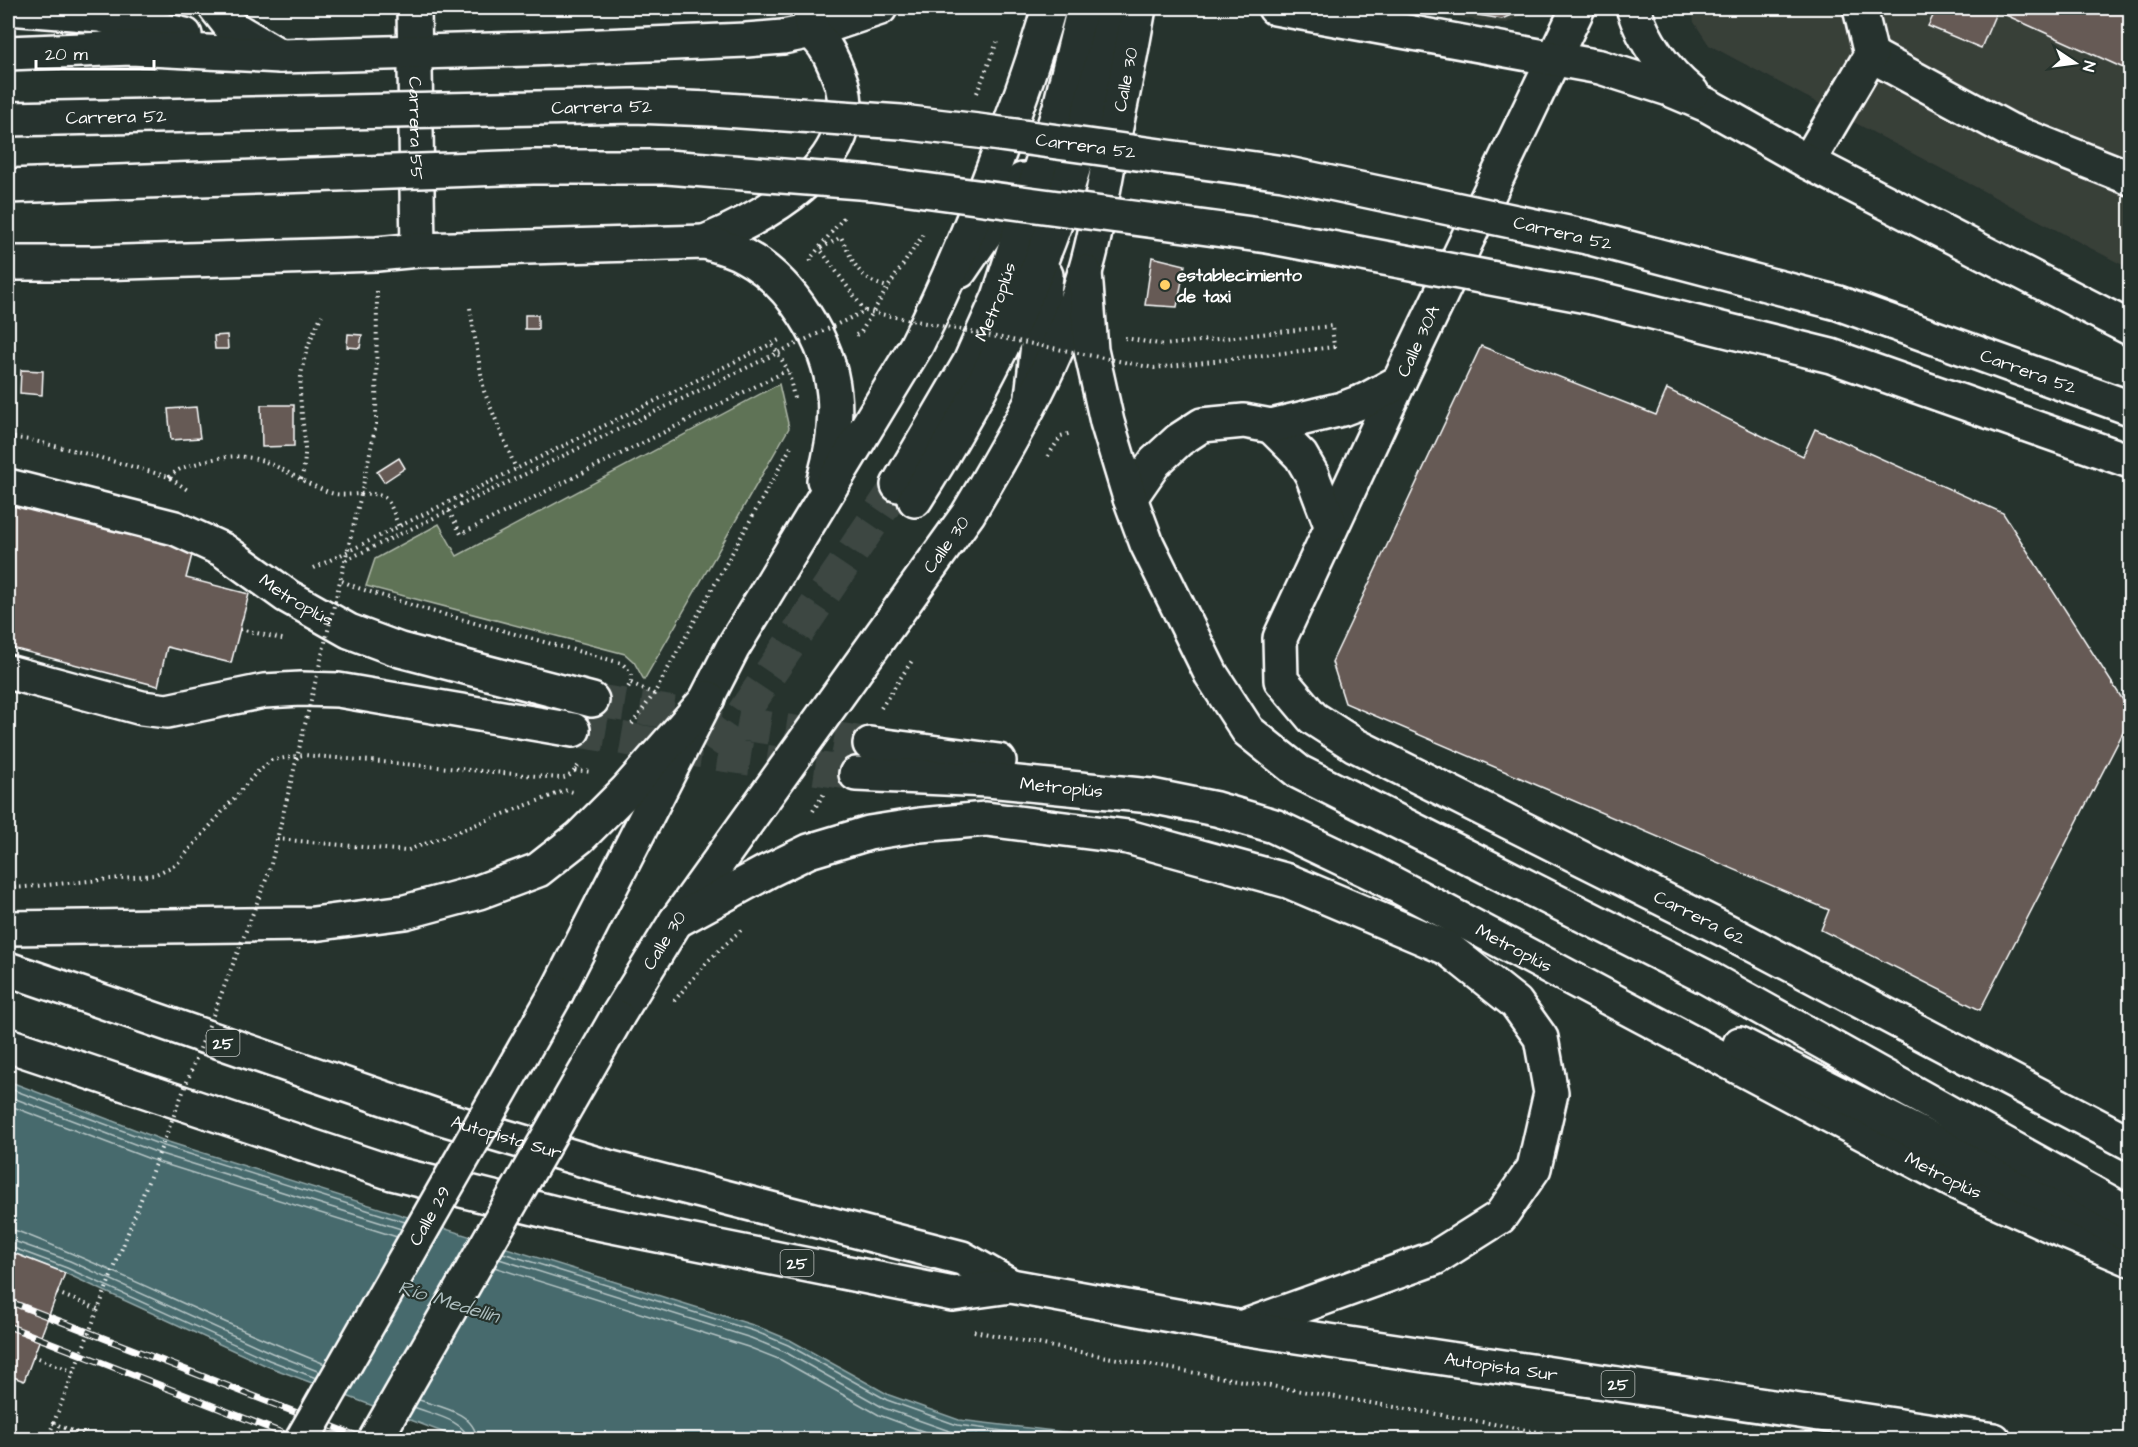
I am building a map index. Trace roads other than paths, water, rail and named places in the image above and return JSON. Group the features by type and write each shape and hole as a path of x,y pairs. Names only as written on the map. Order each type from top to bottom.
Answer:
{"main road":[{"path":"8,8 102,11 146,28 280,56 746,40 783,37 811,19 880,8"},
{"path":"216,8 231,27 280,56"},
{"name":"Carrera 55","path":"414,8 418,250"},
{"path":"8,928 313,924 405,912 478,892 538,870 580,837 626,791 708,698 732,649 916,346 972,223 1020,100 1049,8"},
{"name":"Metroplús","path":"1084,8 1060,107 999,297 907,493 948,447 1021,307 1050,240 1085,126 1115,8"},
{"name":"Calle 30","path":"375,1440 617,1017 676,921 968,514 1002,456 1064,331 1085,272 1100,210 1139,8"},
{"path":"1275,8 1553,58 1633,76 1707,105 1808,162 2130,328"},
{"name":"Calle 30A","path":"1281,680 1280,638 1331,525 1578,8"},
{"path":"1633,8 1655,54 1679,82 1707,105"},
{"path":"1808,162 1871,55 1860,8"},
{"path":"78,50 102,11"},
{"path":"705,242 738,228 781,202 802,186 831,154 844,118 842,86 811,19"},
{"path":"8,53 78,50 146,28"},
{"path":"1871,55 2009,130 2130,178"},
{"name":"Carrera 52","path":"8,119 634,106 711,109 901,122 1283,172 1587,237 1838,303 2130,408"},
{"name":"Metroplús","path":"934,309 1050,138"},
{"path":"8,186 533,167 667,167 872,183 1267,236 1592,297 1831,356 2130,461"},
{"name":"Metroplús","path":"1031,401 1050,240"},
{"path":"8,263 94,263 377,254 418,250 705,242 728,248 746,256 789,293 818,338 834,393 835,416 830,458 815,510"},
{"path":"1085,272 1091,350 1107,422 1130,498 1147,544 1211,675 1248,731 1299,772 1706,977 2130,1214"},
{"path":"1130,498 1155,462 1179,440 1202,425 1244,421 1271,426 1342,409 1366,400 1399,382"},
{"path":"1271,426 1301,456 1312,475 1331,525"},
{"name":"Metroplús","path":"8,486 175,528 224,550 287,596 349,631 410,653 592,700"},
{"path":"8,672 142,708 167,711 264,692 301,688 338,690 573,730"},
{"name":"Carrera 62","path":"1281,680 1313,718 1355,745 1727,931 2130,1143"},
{"name":"Calle 29","path":"302,1440 557,992 708,698"},
{"name":"Metroplús","path":"870,744 1003,762 1142,776 1198,788 1289,815 1959,1169 2052,1226 2130,1259"},
{"name":"Metroplús","path":"856,774 988,780 1151,796 1216,809 1274,826 1373,873 1959,1169 2130,1235"},
{"path":"676,921 808,851 869,833 920,825 986,819 1128,837 1277,878 1447,948 1516,1003 1541,1038 1551,1093 1534,1168 1500,1217 1435,1257 1242,1328"},
{"name":"Autopista Sur","path":"8,969 439,1117 610,1168 962,1258 1011,1286"},
{"name":"Autopista Sur","path":"8,1045 392,1173 583,1220 953,1294 1011,1286 1242,1328 1994,1440"}],"water":[{"name":"Río Medellín","path":"8,1081 165,1141 756,1326 790,1340 889,1395 959,1420 1123,1439 461,1439 267,1366 65,1273 8,1251"}],"tunnel":[{"path":"715,754 898,485"},
{"path":"592,700 870,744"},
{"path":"573,730 715,754 856,774"}],"railway":[{"path":"8,1301 367,1440"},
{"path":"8,1326 300,1440"}],"place":[{"name":"establecimiento de taxi","path":"1165,285"}]}
